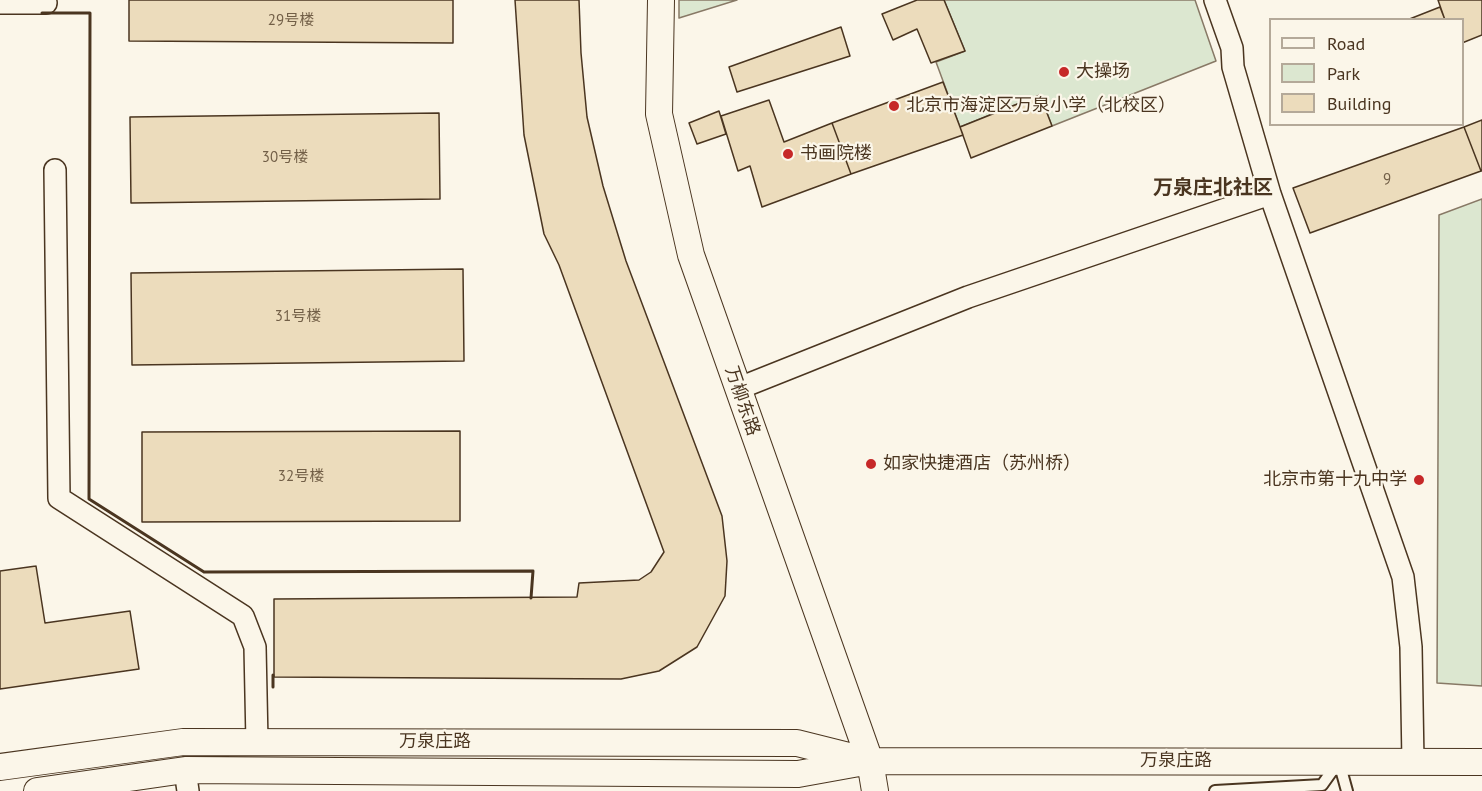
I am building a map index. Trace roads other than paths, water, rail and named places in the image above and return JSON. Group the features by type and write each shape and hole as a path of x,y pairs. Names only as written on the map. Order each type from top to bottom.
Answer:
{"street":[{"name":"万柳东路","path":"661,0 659,114 691,255 870,761 875,791"},
{"path":"1215,0 1232,48 1233,67 1270,195 1403,577 1411,647 1413,762"},
{"path":"0,3 46,3"},
{"path":"56,170 59,498 243,615 255,647 257,741"},
{"path":"737,389 968,297 1270,195"},
{"name":"万泉庄路","path":"0,767 183,741 797,743 870,761"},
{"name":"万泉庄路","path":"37,791 186,781 798,774 870,761 1482,762"}],"lane":[{"path":"1215,791 1322,785 1339,761"},
{"path":"1339,761 1347,791"}],"place":[{"name":"大操场","path":"1064,72"},
{"name":"北京市海淀区万泉小学（北校区）","path":"894,106"},
{"name":"书画院楼","path":"788,154"},
{"name":"如家快捷酒店（苏州桥）","path":"871,464"},
{"name":"北京市第十九中学","path":"1419,480"}],"district":[{"name":"万泉庄北社区","path":"1213,188"}]}
